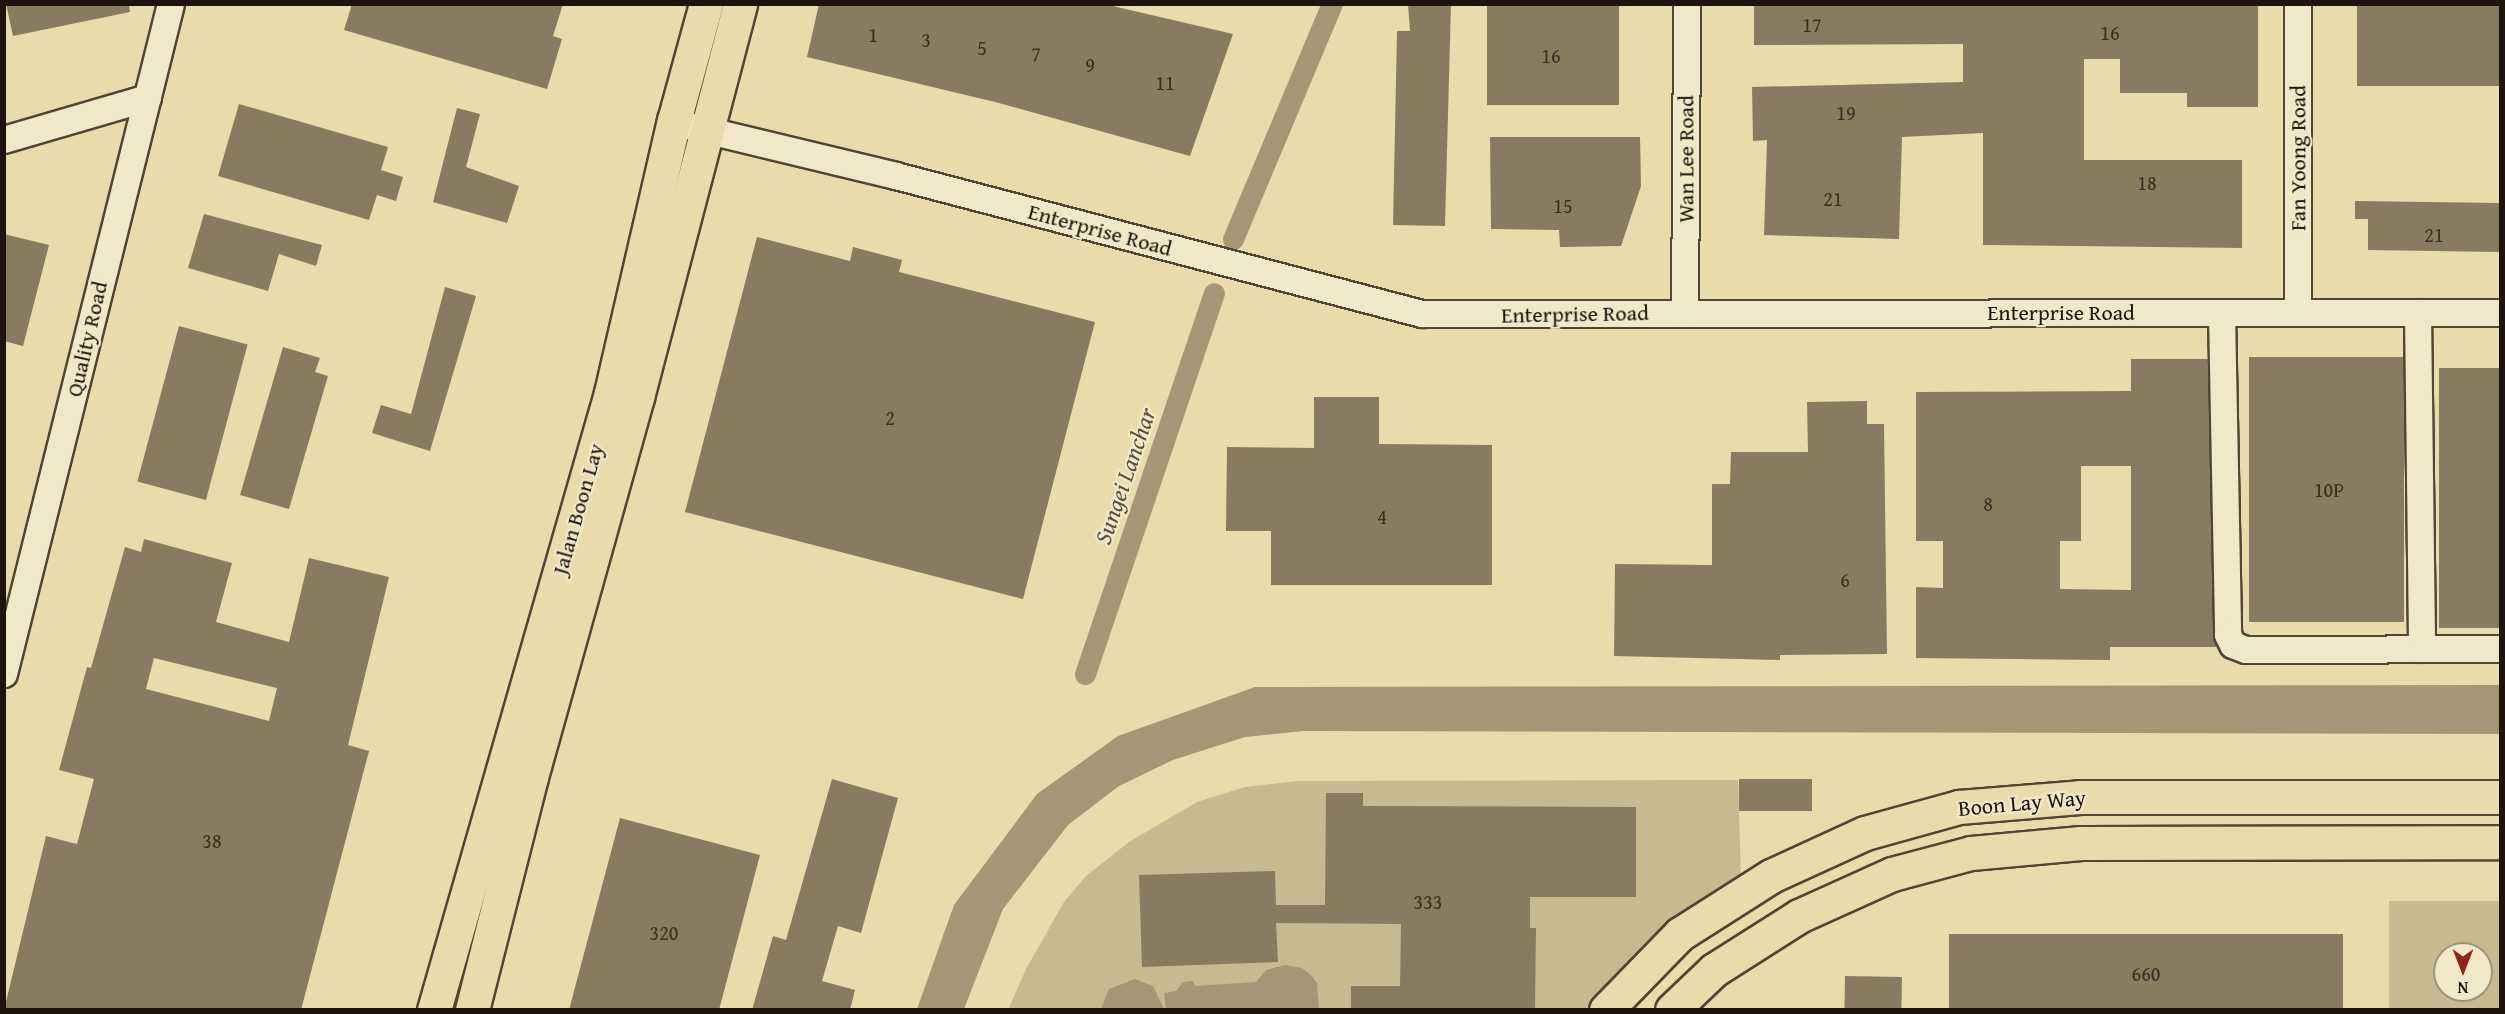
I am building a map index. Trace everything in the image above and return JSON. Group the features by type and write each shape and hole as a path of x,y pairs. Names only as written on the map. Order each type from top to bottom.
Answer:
{"main road":[{"name":"Jalan Boon Lay","path":"434,1010 611,393 674,121 706,4"},
{"name":"Jalan Boon Lay","path":"472,1010 531,777 637,398 704,131 740,4"},
{"name":"Boon Lay Way","path":"1606,1010 1680,934 1771,876 1865,832 1959,807 2080,797 2500,797"},
{"name":"Boon Lay Way","path":"1672,1010 1714,970 1799,916 1892,874 1971,853 2081,843 2500,842"}],"street":[{"name":"Quality Road","path":"4,674 171,4"},
{"name":"Wan Lee Road","path":"1685,313 1687,4"},
{"name":"Fan Yoong Road","path":"2298,4 2298,312"},
{"path":"4,140 148,98"},
{"name":"Enterprise Road","path":"674,121 704,131 896,176 1422,314 2500,313"},
{"path":"2222,313 2228,636 2233,645 2246,650 2500,649"},
{"path":"2418,313 2422,649"}],"shaded area":[{"path":"2500,685 2500,734 1303,731 1245,737 1173,760 1119,786 1068,825 1003,909 964,1009 917,1009 954,905 1037,794 1118,736 1255,687"},
{"path":"1738,780 1741,882 1670,927 1589,1009 1008,1010 1026,969 1064,902 1086,876 1129,842 1197,802 1245,787 1298,781"},
{"path":"2389,901 2500,901 2500,1009 2389,1009"},
{"path":"1285,965 1302,968 1311,975 1317,983 1319,1009 1166,1009 1164,993 1176,991 1183,982 1193,981 1195,986 1256,982 1266,970"},
{"path":"1135,979 1153,986 1164,1009 1101,1009 1109,989"}],"building":[{"path":"6,4 129,4 130,12 13,36"},
{"path":"352,4 563,4 553,36 562,39 547,89 344,30"},
{"path":"819,4 1104,4 1233,34 1190,156 995,102 807,57"},
{"path":"1408,4 1451,4 1445,226 1393,225 1397,31 1410,31"},
{"path":"1487,4 1619,4 1619,105 1487,105"},
{"path":"1754,4 2258,4 2258,107 2187,107 2187,93 2120,93 2120,59 2084,59 2084,160 2242,160 2242,248 1983,245 1983,133 1902,137 1899,239 1764,235 1767,140 1753,141 1752,87 1963,82 1963,44 1754,45"},
{"path":"2357,4 2500,4 2500,86 2357,86"},
{"path":"239,104 388,147 381,170 403,177 396,201 377,195 369,220 218,176"},
{"path":"457,108 480,114 466,167 519,186 507,223 433,202"},
{"path":"1490,137 1640,137 1641,186 1621,246 1560,247 1559,230 1491,229"},
{"path":"2355,201 2500,203 2500,252 2368,250 2368,219 2355,219"},
{"path":"204,214 322,245 316,266 279,254 268,291 188,268"},
{"path":"4,234 49,245 23,346 4,341"},
{"path":"757,237 850,261 853,247 902,260 899,272 1095,322 1023,599 685,512"},
{"path":"445,287 476,296 430,451 372,433 381,405 411,414"},
{"path":"179,326 248,344 206,500 137,482"},
{"path":"283,347 320,358 315,372 328,376 289,509 240,495"},
{"path":"2249,357 2404,357 2404,622 2249,622"},
{"path":"2131,359 2208,359 2216,647 2110,647 2110,660 1916,658 1916,587 1943,588 1943,541 1916,541 1916,392 2131,391","holes":["2081,466 2131,466 2131,590 2060,589 2060,541 2081,541"]},
{"path":"2439,368 2500,368 2500,628 2439,628"},
{"path":"1314,397 1379,397 1379,444 1492,445 1492,585 1271,585 1271,531 1226,531 1227,447 1314,448"},
{"path":"1867,401 1867,424 1884,424 1887,654 1780,655 1780,660 1614,656 1615,564 1712,565 1712,484 1730,484 1731,452 1808,452 1807,402"},
{"path":"144,539 232,563 216,622 289,642 309,558 389,577 348,745 369,751 301,1010 4,1010 46,836 77,844 94,779 59,770 87,667 91,668 125,547 141,552","holes":["154,658 277,688 269,721 146,689"]},
{"path":"832,779 898,798 861,933 838,926 822,981 855,990 850,1010 752,1010 773,936 786,940"},
{"path":"1739,779 1812,779 1812,811 1739,811"},
{"path":"1326,793 1363,793 1363,806 1636,807 1636,897 1530,897 1530,928 1536,928 1535,1010 1351,1010 1351,986 1400,986 1401,924 1276,923 1278,962 1142,967 1139,875 1275,871 1276,905 1325,905"},
{"path":"620,818 760,855 719,1010 569,1010"},
{"path":"1949,934 2343,934 2343,1010 1949,1010"},
{"path":"1845,976 1902,977 1901,1010 1844,1010"}],"waterway":[{"name":"Sungei Lanchar","path":"1233,239 1332,4"},
{"name":"Sungei Lanchar","path":"1085,674 1214,293"}]}
